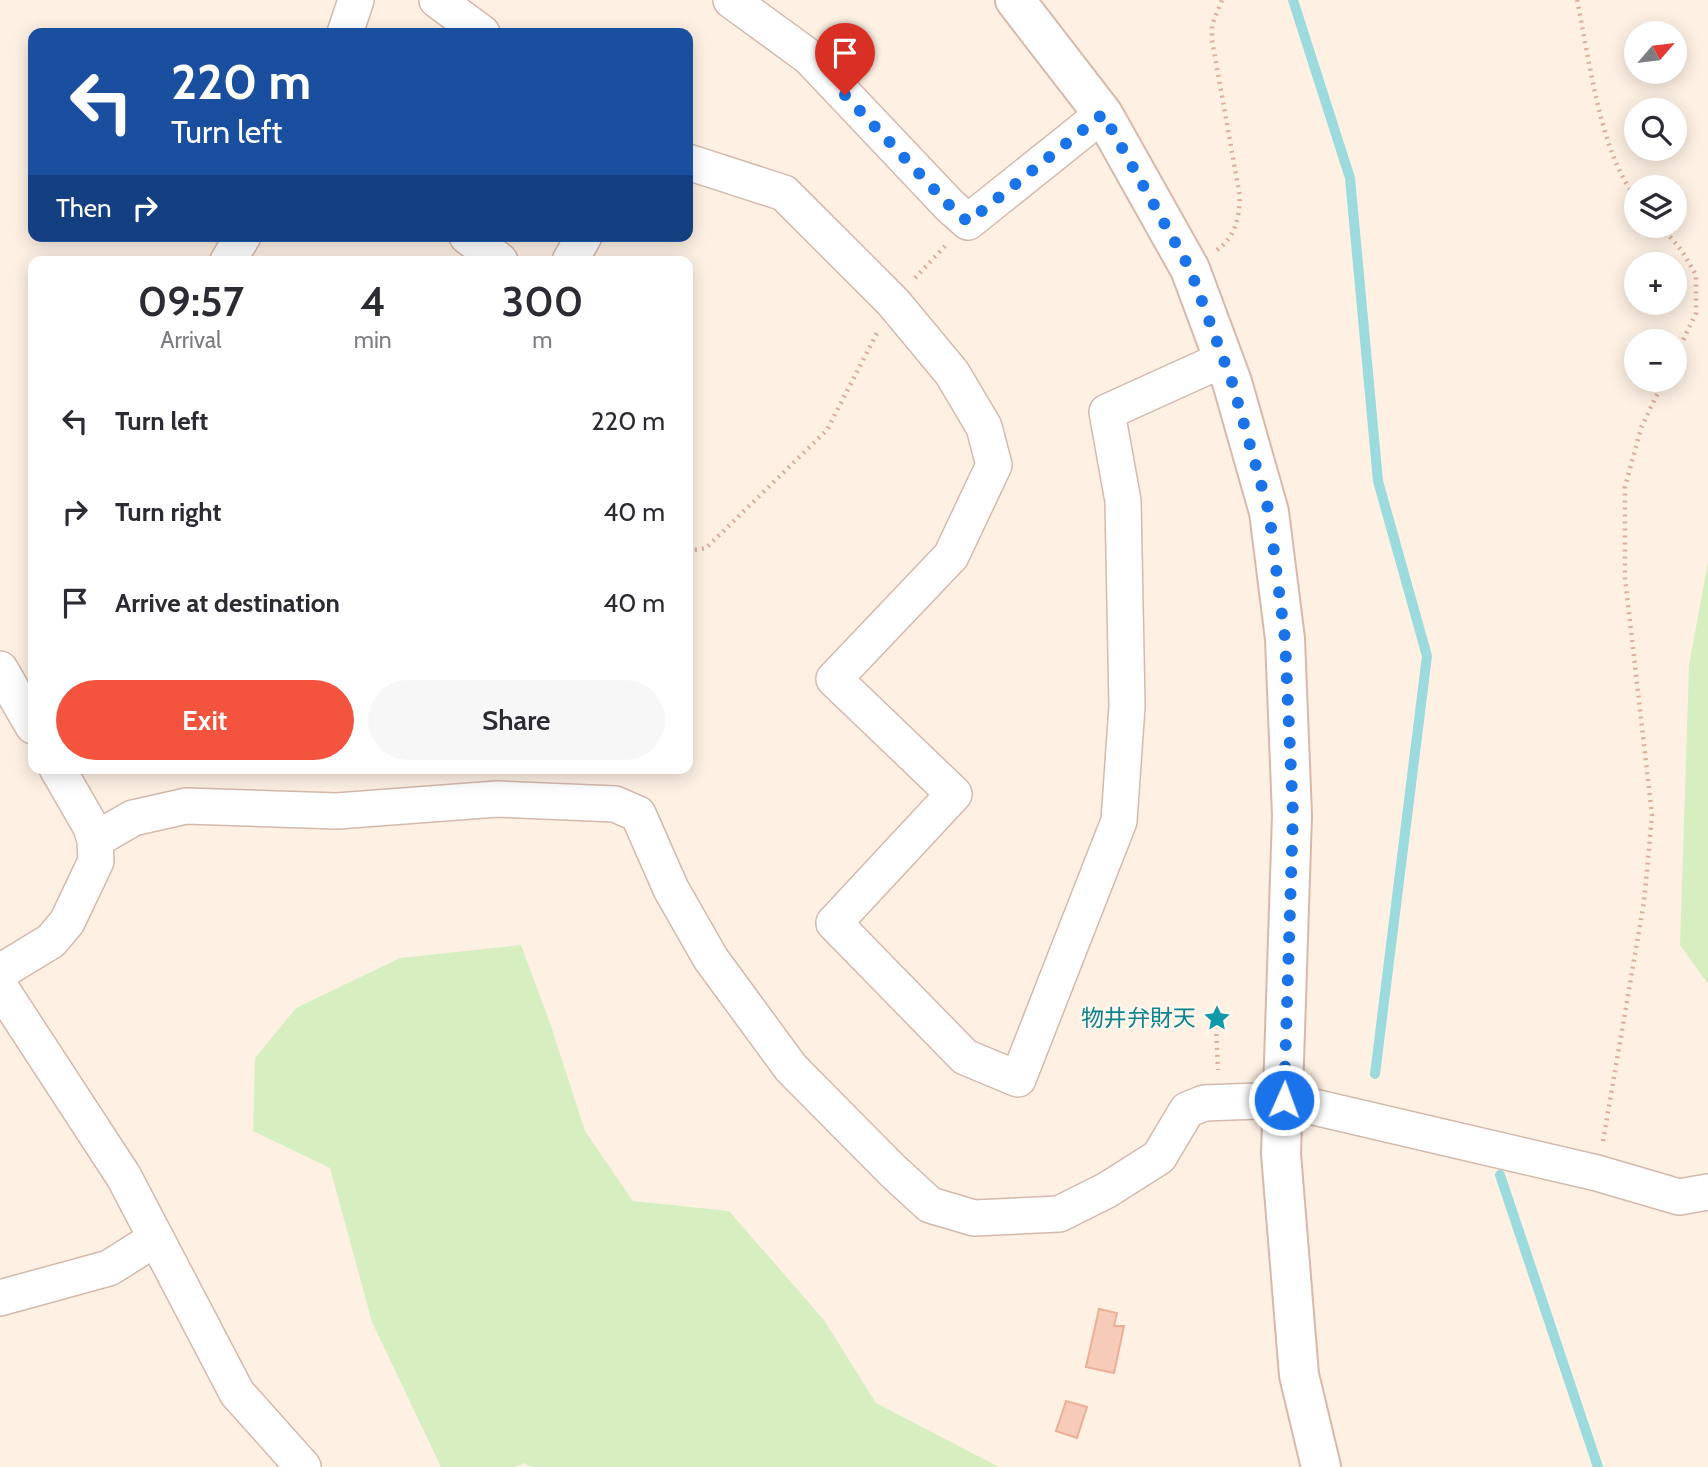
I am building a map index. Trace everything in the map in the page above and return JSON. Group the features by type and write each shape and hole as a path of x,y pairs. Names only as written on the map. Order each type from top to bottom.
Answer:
{"street":[{"path":"347,28 356,0"},
{"path":"437,0 475,28"},
{"path":"731,0 809,57 968,222 1103,114"},
{"path":"1015,0 1103,114 1190,269 1224,359 1269,512 1285,639 1293,815 1281,1154 1299,1375 1321,1467"},
{"path":"693,164 785,193 893,302 952,373 984,428 994,465 951,556 834,679 954,794 834,923 965,1058 1018,1079 1119,821 1126,706 1123,501 1107,412 1224,359"},
{"path":"475,242 493,256"},
{"path":"0,669 28,717"},
{"path":"0,971 51,941 66,922 96,861 91,827 60,774"},
{"path":"95,840 133,818 186,806 337,811 497,800 615,804 638,814 671,889 711,959 791,1068 930,1205 974,1218 1059,1214 1107,1190 1158,1157 1187,1110 1204,1103 1284,1100 1597,1173 1679,1197 1708,1192"},
{"path":"0,987 124,1177 237,1393 303,1467"},
{"path":"0,1298 109,1268 155,1239"}],"path":[{"path":"1190,269 1223,245 1232,235 1240,213 1240,197 1212,40 1212,24 1222,0"},
{"path":"1577,0 1605,134 1624,182"},
{"path":"693,550 706,548 827,430 893,302 968,222"},
{"path":"1671,238 1696,275 1696,313 1687,332"},
{"path":"1597,1173 1644,902 1652,815 1625,578 1625,488 1641,428 1658,392"},
{"path":"1216,1027 1218,1071 1231,1071"}],"green space":[{"path":"1708,562 1708,984 1680,945 1689,665"},
{"path":"521,945 585,1131 633,1201 729,1211 824,1320 876,1403 999,1467 531,1467 525,1463 515,1467 441,1467 372,1322 330,1168 253,1131 255,1058 296,1008 400,958"}],"building":[{"path":"1099,1309 1117,1313 1114,1326 1124,1326 1114,1373 1086,1367"},
{"path":"1066,1401 1087,1407 1077,1438 1056,1431"}],"waterway":[{"path":"1293,0 1350,178 1378,481 1427,656 1375,1074"},
{"path":"1500,1175 1598,1467"}],"place":[{"name":"物井弁財天","path":"1217,1018"}],"route":[{"path":"845,95 968,222 1103,114 1190,269 1232,382 1269,512 1285,639 1293,815 1284,1100"}]}
